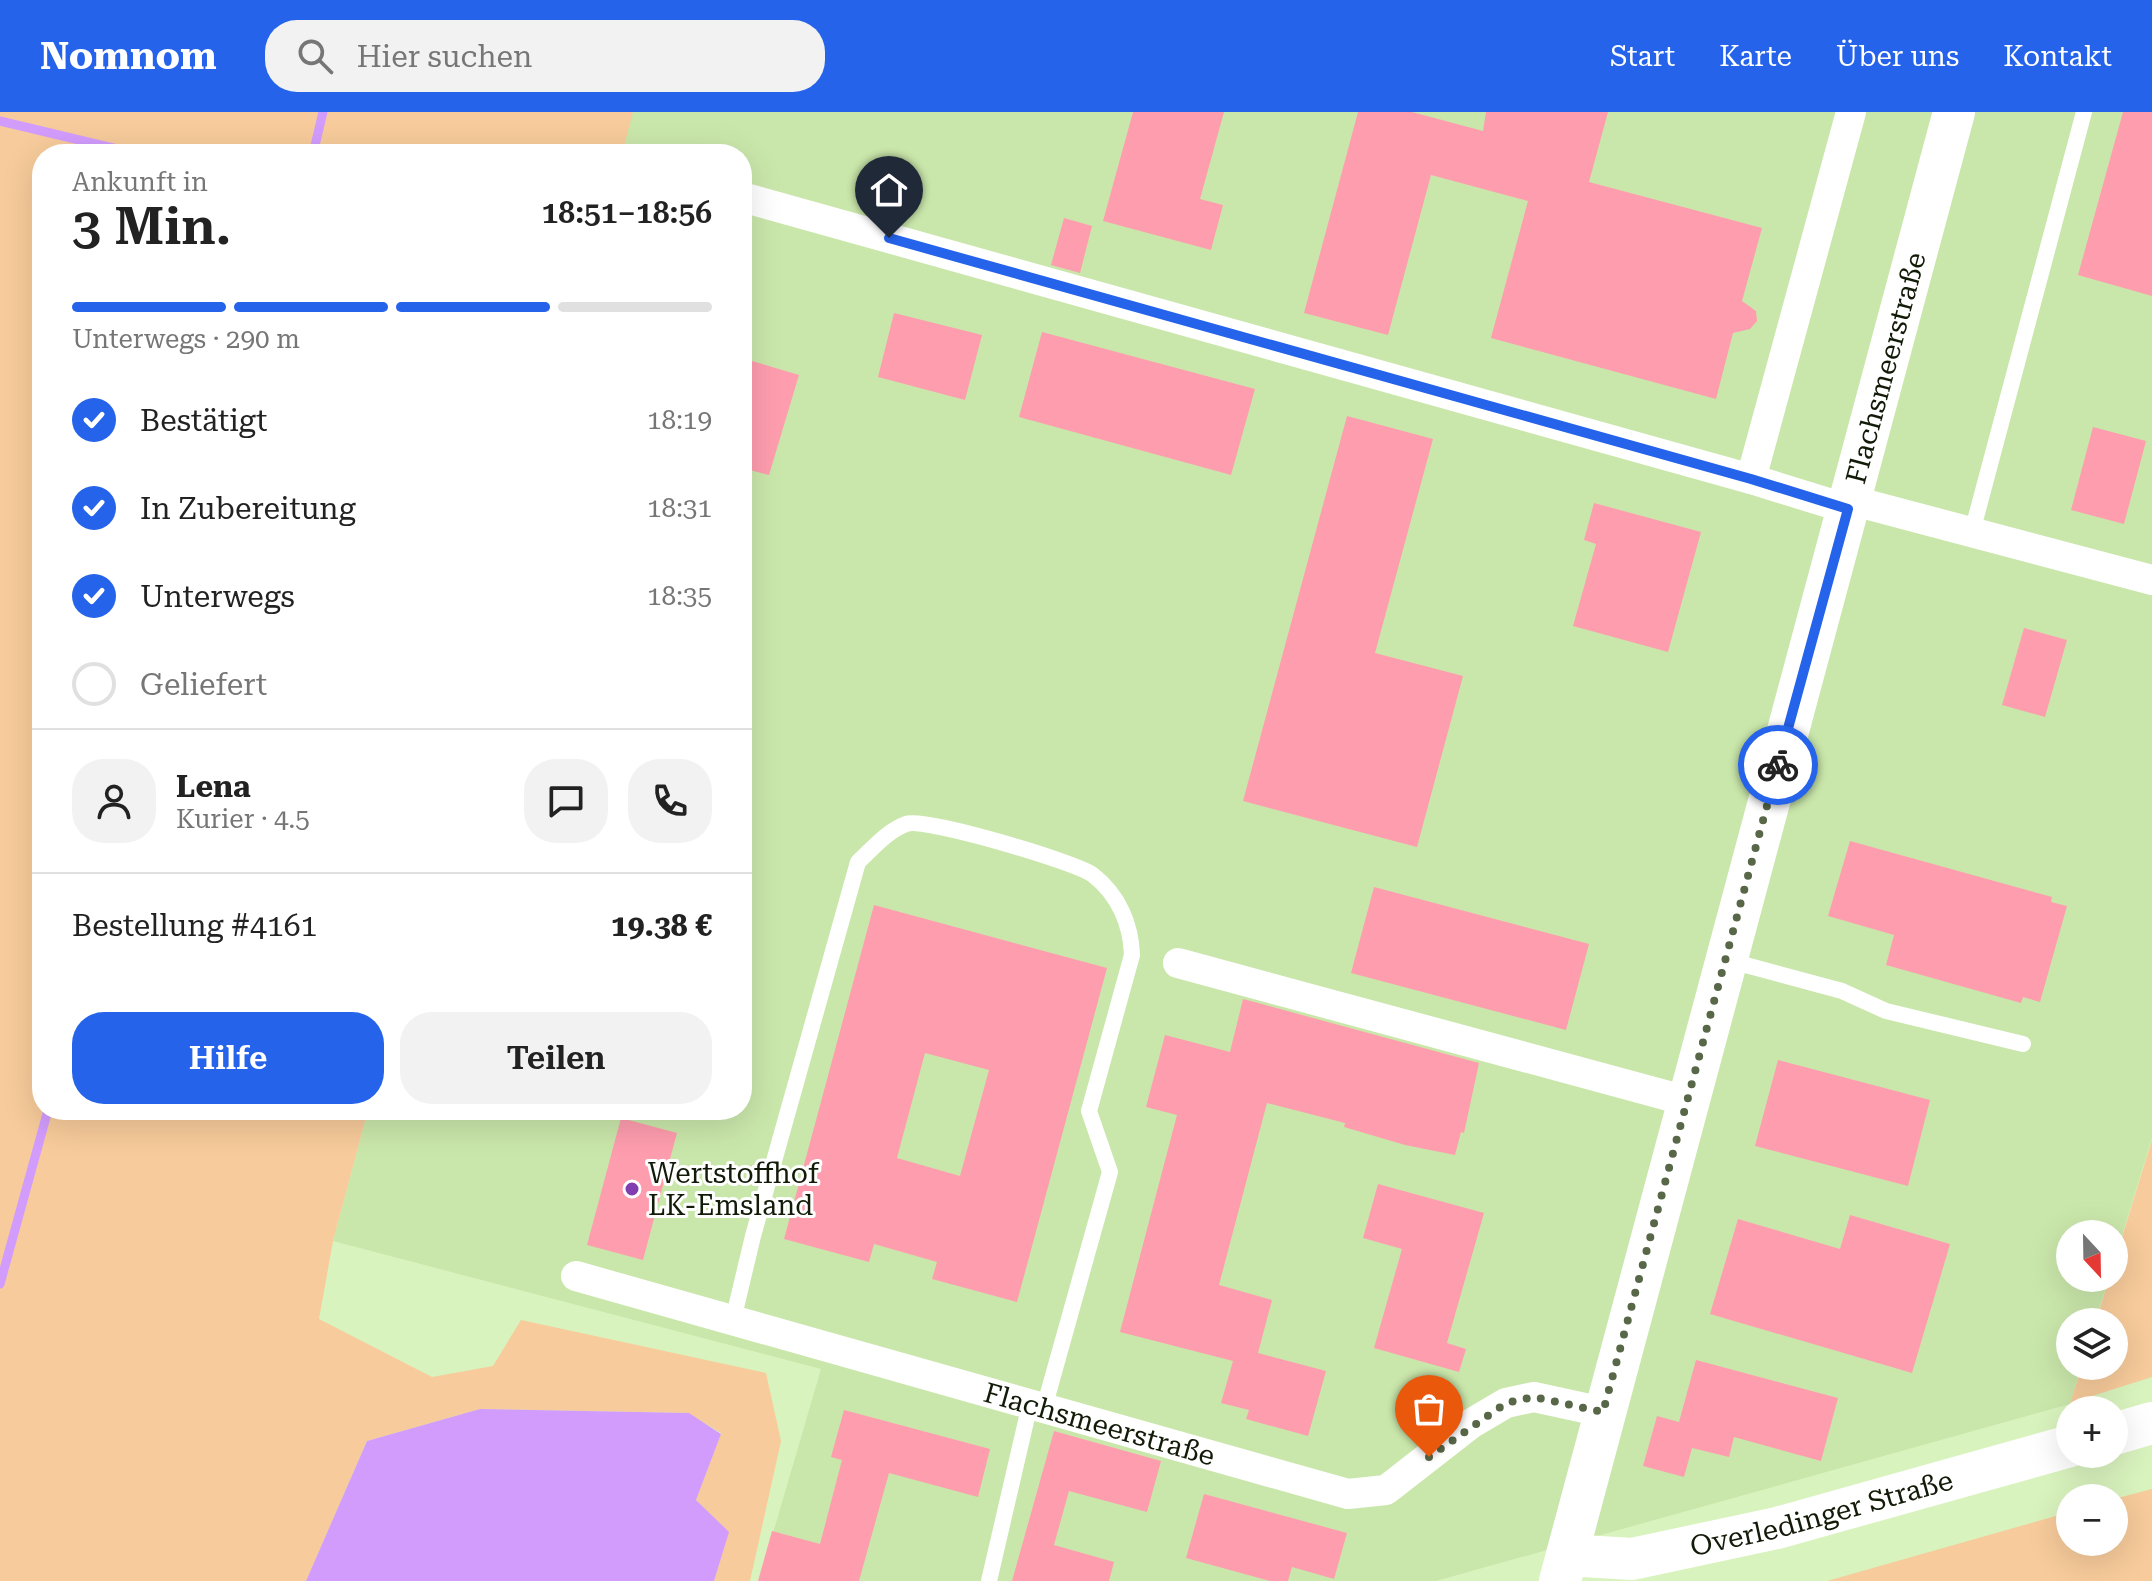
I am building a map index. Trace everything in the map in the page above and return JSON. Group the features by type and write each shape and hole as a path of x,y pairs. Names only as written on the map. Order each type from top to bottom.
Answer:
{"street":[{"path":"1751,479 1851,112"},
{"name":"Flachsmeerstraße","path":"1564,1568 1603,1412 1954,112"},
{"path":"752,200 1751,479 1972,532 2152,580"},
{"path":"1178,963 1687,1101"},
{"name":"Flachsmeerstraße","path":"576,1276 1348,1494 1386,1490 1472,1423 1506,1403 1534,1397 1603,1412"},
{"path":"2128,1430 2152,1423"},
{"name":"Overledinger Straße","path":"1564,1568 1632,1559 1762,1531 2056,1450"}],"lane":[{"path":"1972,532 2084,112"},
{"path":"733,1320 806,1038 858,862 883,838 908,823 950,827 1093,875 1126,915 1131,930 1132,955 1089,1111 1110,1172 1037,1406 989,1581"},
{"path":"1725,960 1842,991 1886,1011 2023,1044"}],"shaded area":[{"path":"0,112 633,112 625,144 32,144 32,1120 365,1120 333,1241 319,1319 432,1377 493,1366 521,1320 766,1373 781,1441 750,1581 714,1581 728,1532 696,1500 721,1433 688,1413 480,1409 367,1441 306,1581 0,1581"},
{"path":"631,112 2152,112 2152,1138 2127,1220 2056,1220 2056,1292 2105,1292 2099,1308 2056,1308 2056,1380 2077,1380 2072,1396 2056,1396 2056,1408 1436,1581 759,1581 821,1369 333,1241 365,1120 752,1120 752,144 623,144"},
{"path":"2152,1140 2152,1377 2092,1396 2072,1396 2077,1380 2128,1380 2128,1308 2100,1308 2105,1292 2128,1292 2127,1220"},
{"path":"480,1409 689,1413 721,1434 696,1500 729,1532 714,1581 306,1581 367,1441"},
{"path":"2152,1489 2152,1581 1827,1581 2056,1516 2056,1556 2128,1556 2128,1495"}],"building":[{"path":"1133,112 1224,112 1200,199 1223,205 1211,250 1103,221"},
{"path":"1358,112 1412,112 1483,131 1486,112 1608,112 1589,182 1762,228 1742,301 1756,311 1757,321 1750,329 1733,333 1716,399 1491,338 1528,201 1431,175 1388,335 1304,313"},
{"path":"2123,112 2152,112 2152,296 2078,275"},
{"path":"1064,218 1092,226 1080,273 1051,265"},
{"path":"894,313 982,335 965,400 878,377"},
{"path":"1042,332 1255,389 1231,475 1019,417"},
{"path":"752,361 799,375 769,475 752,471"},
{"path":"1347,416 1433,439 1375,653 1463,676 1417,847 1243,801"},
{"path":"2093,427 2146,441 2124,524 2071,510"},
{"path":"1594,503 1701,532 1668,652 1573,626 1596,544 1584,540"},
{"path":"2024,628 2067,640 2045,717 2002,705"},
{"path":"1850,841 2052,897 2051,902 2067,906 2040,1002 2023,997 2021,1003 1886,965 1894,935 1828,916"},
{"path":"1374,887 1589,944 1566,1030 1351,973"},
{"path":"874,905 1107,968 1017,1302 932,1279 937,1262 874,1244 869,1262 784,1239","holes":["925,1053 989,1070 960,1176 897,1158"]},
{"path":"1243,999 1479,1063 1464,1133 1461,1132 1455,1155 1405,1145 1344,1127 1345,1123 1267,1103 1219,1285 1272,1300 1258,1353 1326,1371 1308,1436 1246,1419 1249,1410 1221,1403 1233,1361 1120,1332 1177,1115 1146,1107 1165,1035 1230,1052"},
{"path":"1778,1060 1930,1100 1908,1186 1755,1146"},
{"name":"Wertstoffhof LK-Emsland","path":"620,1120 677,1133 643,1260 587,1245"},
{"path":"1378,1184 1484,1213 1447,1343 1466,1349 1459,1372 1374,1348 1402,1249 1363,1238"},
{"path":"1850,1215 1950,1244 1912,1373 1710,1314 1738,1219 1840,1249"},
{"path":"1696,1360 1838,1398 1821,1461 1734,1437 1729,1457 1692,1448 1684,1477 1643,1466 1657,1416 1679,1422"},
{"path":"844,1410 990,1449 978,1497 889,1473 859,1581 758,1581 772,1531 820,1544 842,1460 831,1457"},
{"path":"1054,1431 1161,1461 1147,1512 1069,1491 1054,1545 1114,1562 1109,1581 1012,1581"},
{"path":"1204,1494 1347,1533 1334,1579 1292,1567 1288,1581 1270,1581 1186,1558"}],"waterway":[{"path":"315,144 323,112"},
{"path":"0,121 96,144"},
{"path":"0,1284 45,1120"}],"way so far":[{"path":"1429,1457 1472,1423 1506,1403 1534,1397 1603,1412 1778,765"}],"place":[{"name":"Wertstoffhof LK-Emsland","path":"632,1189"}],"route":[{"path":"889,238 1751,479 1848,509 1778,765"}]}
